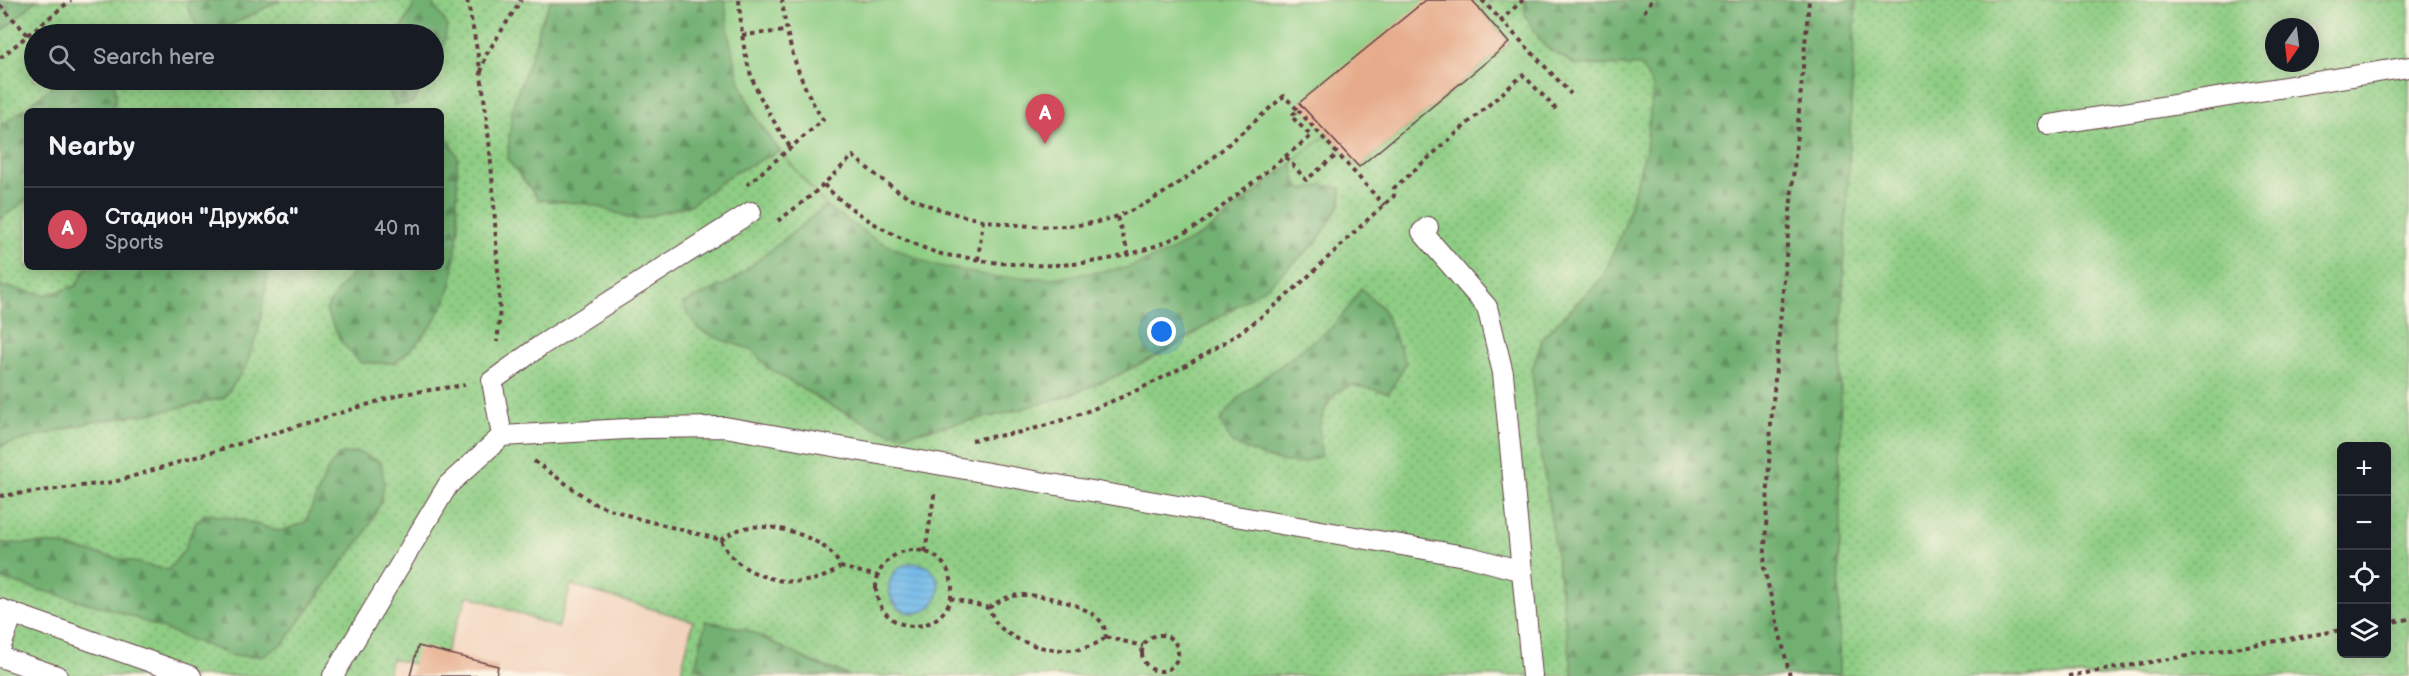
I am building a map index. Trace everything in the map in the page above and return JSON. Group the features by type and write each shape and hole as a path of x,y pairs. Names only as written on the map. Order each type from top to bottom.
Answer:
{"lane":[{"path":"2049,126 2409,67"},
{"path":"502,436 492,381 540,346 751,212"},
{"path":"1428,227 1422,232 1487,307 1503,373 1532,676"},
{"path":"333,676 448,485 502,436 644,428 725,427 1470,557 1522,571"},
{"path":"0,649 6,611 191,676"},
{"path":"0,657 57,676"}],"path":[{"path":"42,24 72,0"},
{"path":"0,496 114,482 402,394 492,381 499,334 492,170 481,73 467,0"},
{"path":"481,73 486,55 521,0"},
{"path":"739,0 742,35 752,78 769,114 790,147"},
{"path":"747,185 824,120 810,98 795,64 786,31 782,0"},
{"path":"1482,0 1571,94"},
{"path":"1500,21 1523,0"},
{"path":"1644,12 1652,0"},
{"path":"1790,676 1764,568 1771,424 1809,0"},
{"path":"0,5 24,31"},
{"path":"742,35 786,31"},
{"path":"0,58 24,38"},
{"path":"964,442 1022,432 1078,414 1176,371 1264,315 1307,279 1394,196 1394,188 1523,75 1556,109"},
{"path":"778,222 853,156 901,192 945,211 983,220 1045,227 1082,224 1116,217 1182,181 1284,96 1384,205"},
{"path":"823,184 835,197 892,232 934,252 995,264 1050,266 1090,262 1129,255 1180,236 1199,225 1311,136 1291,116 1298,110"},
{"path":"1286,157 1306,180 1338,154"},
{"path":"1116,217 1129,255"},
{"path":"978,260 983,220"},
{"path":"502,436 553,477 593,503 636,518 721,540 732,559 747,569 785,581 814,579 831,574 840,567"},
{"path":"925,552 939,466"},
{"path":"721,540 728,534 752,527 783,530 801,535 826,547 837,556 840,567"},
{"path":"911,550 925,552 943,563 949,573 952,585 950,598 947,608 939,617 929,623 906,625 890,617 879,603 876,592 878,576 890,560 899,553 911,550"},
{"path":"840,567 878,576"},
{"path":"950,598 989,608 1004,599 1019,595 1050,598 1068,603 1094,615 1104,625 1106,637"},
{"path":"989,608 1000,627 1015,637 1052,649 1082,648 1099,643 1106,637"},
{"path":"2391,622 2409,619"},
{"path":"2068,676 2337,631"},
{"path":"1162,634 1172,638 1178,647 1179,657 1173,666 1165,671 1154,670 1146,664 1142,654 1143,646 1152,637 1162,634"},
{"path":"1106,637 1143,646"}],"shaded area":[{"path":"571,585 693,621 680,676 387,676 392,659 445,652 468,595 558,628"}],"green space":[{"path":"0,0 2409,0 2409,676 850,676 707,622 700,646 706,674 713,676 680,676 693,621 571,585 558,628 468,595 445,653 413,664 392,659 387,676 0,676"},
{"path":"0,0 37,0 0,33"},
{"path":"189,0 281,0 233,24 196,24 187,7"},
{"path":"417,0 431,2 447,24 444,44 444,24 404,24"},
{"path":"551,0 725,0 732,47 744,92 758,121 780,151 732,174 692,204 637,220 590,204 539,200 508,160 509,140 513,105 535,45 539,27"},
{"path":"725,0 1492,0 1481,10 1509,43 1359,167 1328,134 1203,234 1167,253 1126,268 1051,278 994,277 930,264 875,239 826,206 758,121 740,82 729,37"},
{"path":"1525,0 1856,0 1841,333 1839,676 1573,676 1538,441 1532,370 1543,337 1603,277 1624,227 1646,149 1653,87 1641,66 1575,65 1544,46 1525,15"},
{"path":"48,90 115,90 116,98 112,108 25,108"},
{"path":"388,90 422,90 412,103 395,105"},
{"path":"24,109 24,202 0,219 0,127"},
{"path":"444,138 448,139 457,155 459,224 452,281 446,300 432,325 395,363 361,363 342,343 326,310 336,293 355,270 444,270"},
{"path":"1292,163 1297,186 1304,190 1323,185 1341,188 1341,203 1316,243 1269,285 1172,348 1116,376 1066,396 1007,413 902,435 879,429 831,406 768,368 752,350 698,329 682,304 732,281 826,206 875,239 1203,234"},
{"path":"85,270 269,270 259,329 246,366 224,398 159,412 92,422 0,446 0,286 46,295 76,286"},
{"path":"1361,288 1383,309 1406,363 1389,393 1352,385 1338,391 1328,403 1319,426 1321,456 1297,464 1270,459 1233,444 1220,421 1242,394 1332,327"},
{"path":"357,452 381,462 384,483 381,502 363,537 285,642 264,656 233,656 117,611 0,579 0,543 55,544 168,570 184,550 195,524 205,514 235,518 280,531 305,523 328,469 339,455"},
{"path":"706,621 748,630 816,664 850,676 713,676 695,668"}],"water":[{"path":"914,563 923,565 934,574 939,588 937,597 928,608 914,613 905,611 894,602 889,588 891,579 900,568"}],"building":[{"path":"1426,0 1472,0 1509,43 1359,167 1299,103"},
{"path":"418,646 498,666 496,676 410,676"}],"place":[{"name":"Стадион \"Дружба\"","path":"1045,144"}]}
